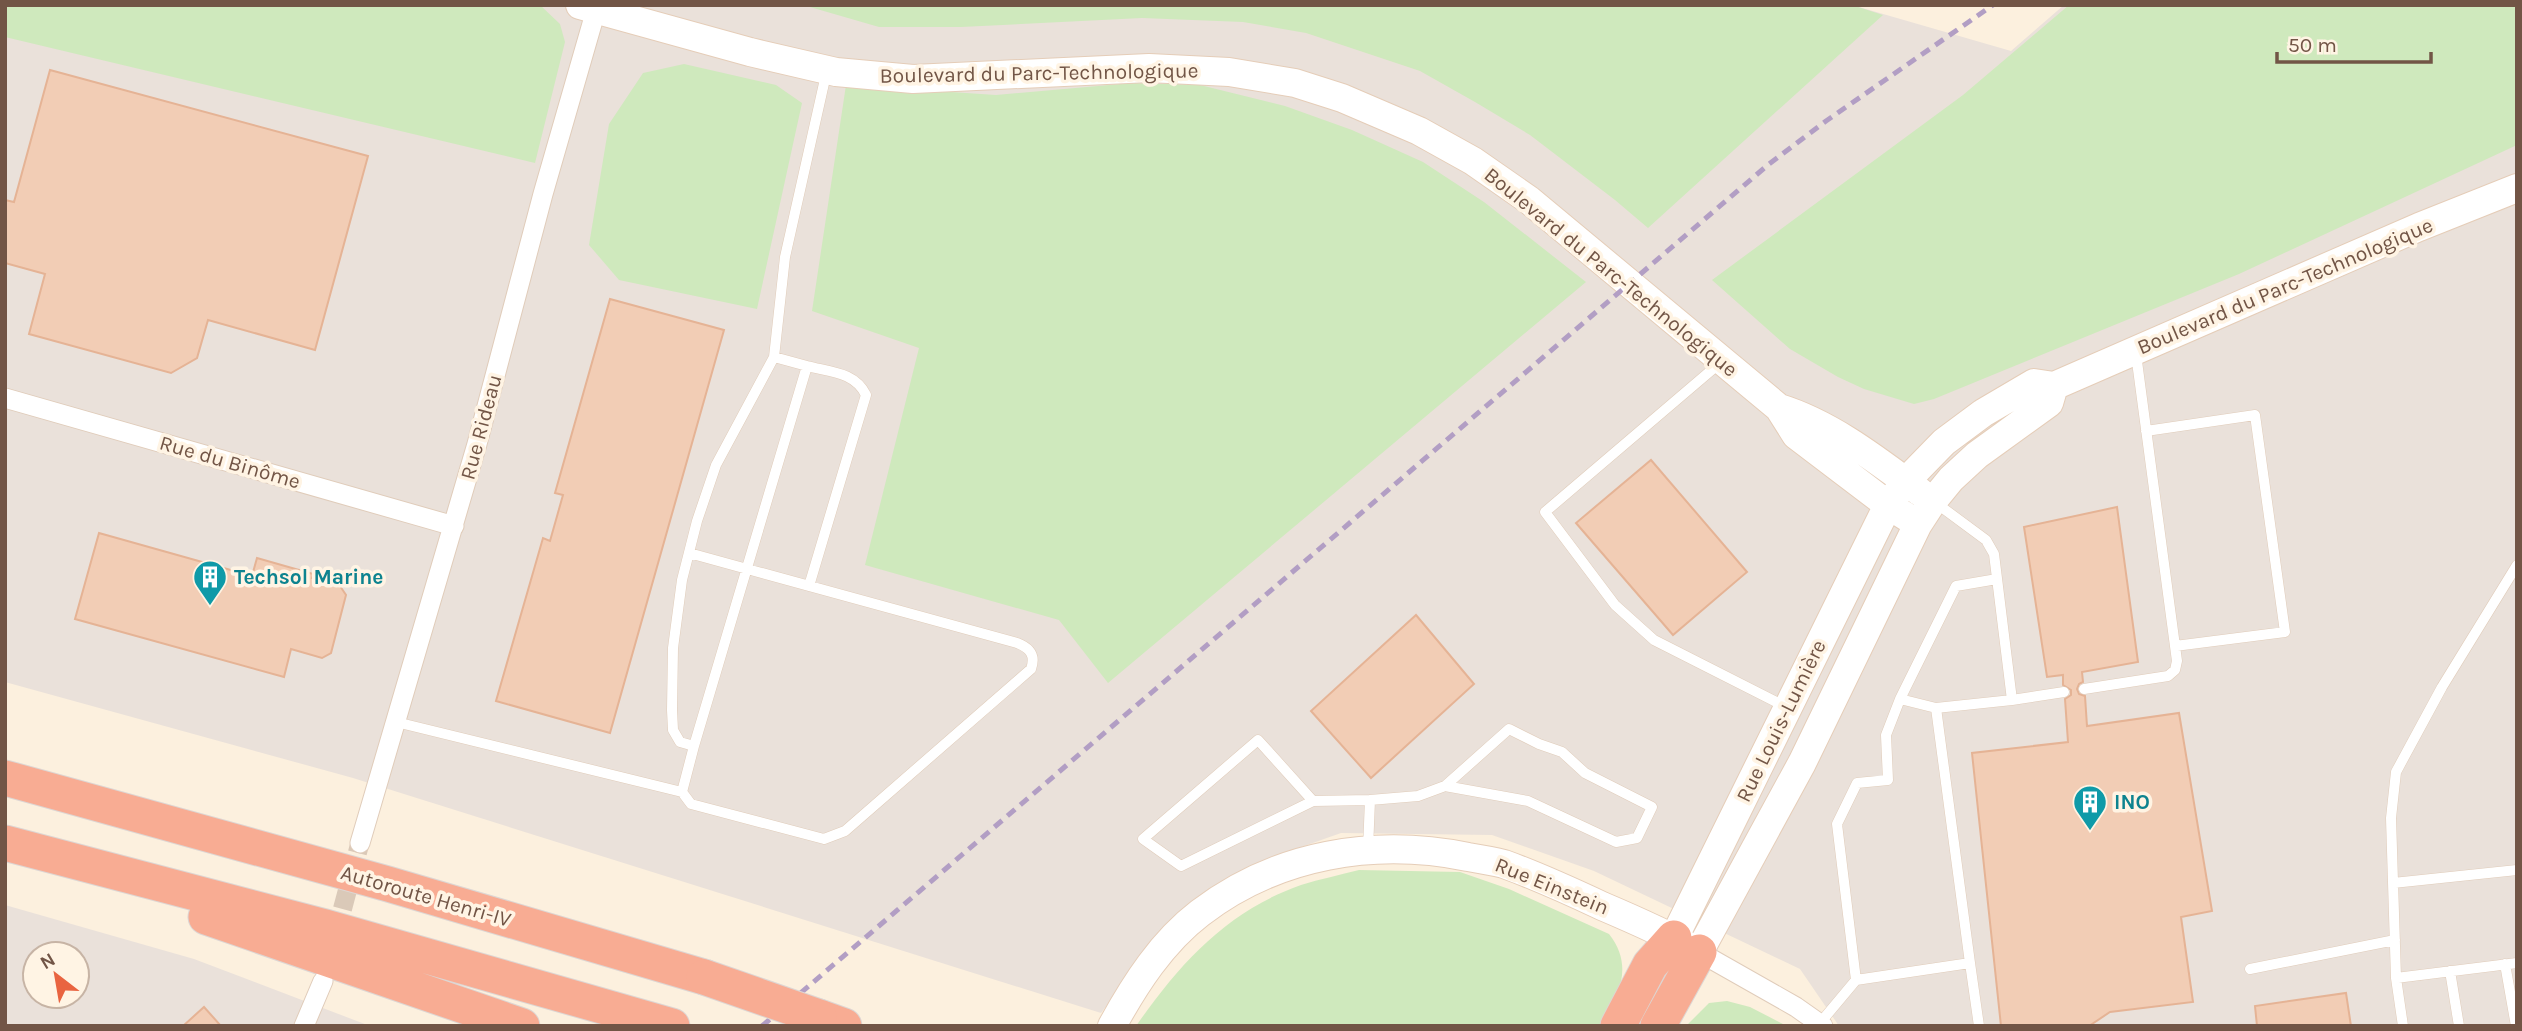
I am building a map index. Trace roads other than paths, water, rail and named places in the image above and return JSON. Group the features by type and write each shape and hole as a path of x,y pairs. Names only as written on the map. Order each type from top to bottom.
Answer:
{"highway":[{"name":"Autoroute Henri-IV","path":"5,778 388,884 704,977 831,1021"},
{"path":"5,844 325,927 663,1023"},
{"path":"5,844 522,1026"},
{"path":"1618,1026 1650,965 1686,945"},
{"path":"1658,1026 1686,945"}],"street":[{"name":"Boulevard du Parc-Technologique","path":"588,8 827,70 913,79 1149,68 1229,72 1295,83 1342,98 1419,131 1473,161 1518,192 1779,408 1796,435 1888,505 1926,512"},
{"name":"Rue Rideau","path":"360,843 454,526 543,194 588,8"},
{"name":"Boulevard du Parc-Technologique","path":"1888,505 1906,481 1944,442 1983,413 2034,383 2054,386 2517,188"},
{"path":"1926,512 1951,479 1977,455 2049,403 2054,386"},
{"name":"Rue du Binôme","path":"5,398 454,526"},
{"name":"Boulevard du Parc-Technologique","path":"1779,408 1808,416 1906,481 1926,512"},
{"name":"Rue Louis-Lumière","path":"1686,945 1788,708 1888,505"},
{"name":"Rue Louis-Lumière","path":"1686,945 1802,763 1926,512"},
{"name":"Rue Einstein","path":"1112,1026 1154,959 1199,914 1227,895 1266,874 1314,857 1368,849 1403,848 1435,851 1502,864 1686,945 1796,1007 1821,1025"},
{"path":"304,1026 323,981"}],"lane":[{"path":"694,746 680,742 673,730 673,648 682,580 696,521 716,466 774,357 785,257 827,70"},
{"path":"2084,689 2168,676 2175,670 2175,646 2136,350"},
{"path":"774,357 854,379 861,384 866,395 809,586"},
{"path":"1721,362 1545,512 1615,605 1654,640 1788,708"},
{"path":"682,792 807,366"},
{"path":"2146,431 2255,415 2285,632 2175,646"},
{"path":"1926,512 1986,540 1994,554 2012,700"},
{"path":"396,722 682,792 691,804 824,839 845,831 1031,669 1033,654 1027,646 689,553"},
{"path":"2403,1026 2396,978 2391,818 2396,772 2442,687 2517,565"},
{"path":"1856,980 1837,824 1857,783 1888,779 1885,735 1956,586 1997,579"},
{"path":"1900,699 1937,708 2064,692"},
{"path":"1937,708 1979,1026"},
{"path":"1313,801 1258,740 1143,839 1181,866 1313,801 1418,796 1446,786 1508,729 1562,752 1585,773 1652,807 1637,838 1616,842 1528,801 1446,786"},
{"path":"1368,849 1370,800"},
{"path":"2393,883 2517,870"},
{"path":"2250,969 2395,940"},
{"path":"1821,1025 1856,980 1970,963"},
{"path":"2396,978 2517,963"},
{"path":"2505,964 2516,1026"},
{"path":"2450,971 2459,1026"}],"tunnel":[{"path":"335,937 360,843"}],"railway":[{"path":"762,1026 1769,164 1993,5"}],"place":[{"name":"Techsol Marine","path":"210,607"},
{"name":"INO","path":"2090,832"}]}
